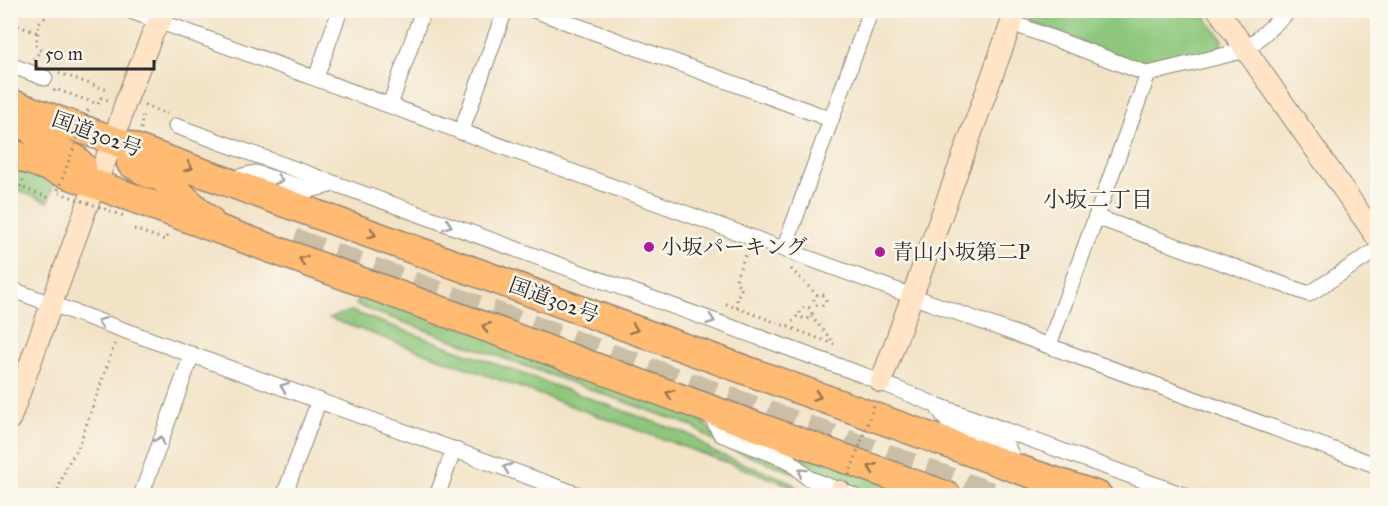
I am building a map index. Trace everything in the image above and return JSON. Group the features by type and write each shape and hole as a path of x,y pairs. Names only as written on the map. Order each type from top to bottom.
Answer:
{"highway":[{"name":"国道302号","path":"10,103 1018,469 1098,495"},
{"path":"10,110 46,143 75,159 95,184"},
{"path":"114,140 125,159 138,168 162,177 202,215 234,234"},
{"path":"10,153 947,495"}],"street":[{"path":"128,10 163,16 316,78 461,132 1377,466"},
{"path":"316,78 340,10"},
{"path":"390,105 423,10"},
{"path":"461,132 505,10"},
{"path":"534,10 830,119"},
{"path":"784,249 871,10"},
{"path":"1218,10 1377,239"},
{"path":"878,393 1014,17 1148,74 1246,50 1290,10"},
{"path":"10,419 95,184 114,140 125,104 163,16"},
{"path":"10,65 45,78"},
{"path":"1049,345 1148,74"},
{"path":"176,126 334,184 878,393 936,405 1189,491"},
{"path":"223,180 255,173 310,190 334,184"},
{"path":"1096,217 1309,294 1377,249"},
{"path":"10,289 454,449 572,494"},
{"path":"141,495 192,354"},
{"path":"284,495 319,400"},
{"path":"936,405 950,425 1007,446 1018,469"},
{"path":"706,408 721,435 790,460 808,478 846,489"},
{"path":"437,495 454,449"}],"path":[{"path":"30,63 41,51 36,45 39,23 54,10"},
{"path":"18,26 38,33"},
{"path":"52,97 55,89 99,104 101,98"},
{"path":"57,192 88,110 79,106"},
{"path":"31,183 22,180 20,187 50,198"},
{"path":"49,189 127,217"},
{"path":"134,229 165,240 168,232"},
{"path":"737,308 741,286 736,280 747,252"},
{"path":"726,304 834,344"},
{"path":"788,326 804,307 811,308 816,304"},
{"path":"811,308 811,316 834,344"},
{"path":"800,313 804,318 811,316"},
{"path":"56,495 66,467 79,446 120,329"},
{"path":"832,352 834,344"},
{"path":"846,489 878,393"},
{"path":"1189,491 1213,495"}],"green space":[{"path":"1030,10 1201,11 1223,40 1218,50 1147,68 1031,23 1028,15"},
{"path":"10,164 55,180 48,202 11,188"},
{"path":"361,290 696,414 713,434 787,463 795,473 720,445 692,426 356,305"},
{"path":"351,311 695,437 713,452 789,481 797,488 329,318"},
{"path":"732,427 921,495 868,495 810,474"}],"tunnel":[{"path":"293,242 991,496"}],"place":[{"name":"小坂パーキング","path":"649,247"},
{"name":"青山小坂第二P","path":"880,252"}],"district":[{"name":"小坂二丁目","path":"1098,199"}]}
